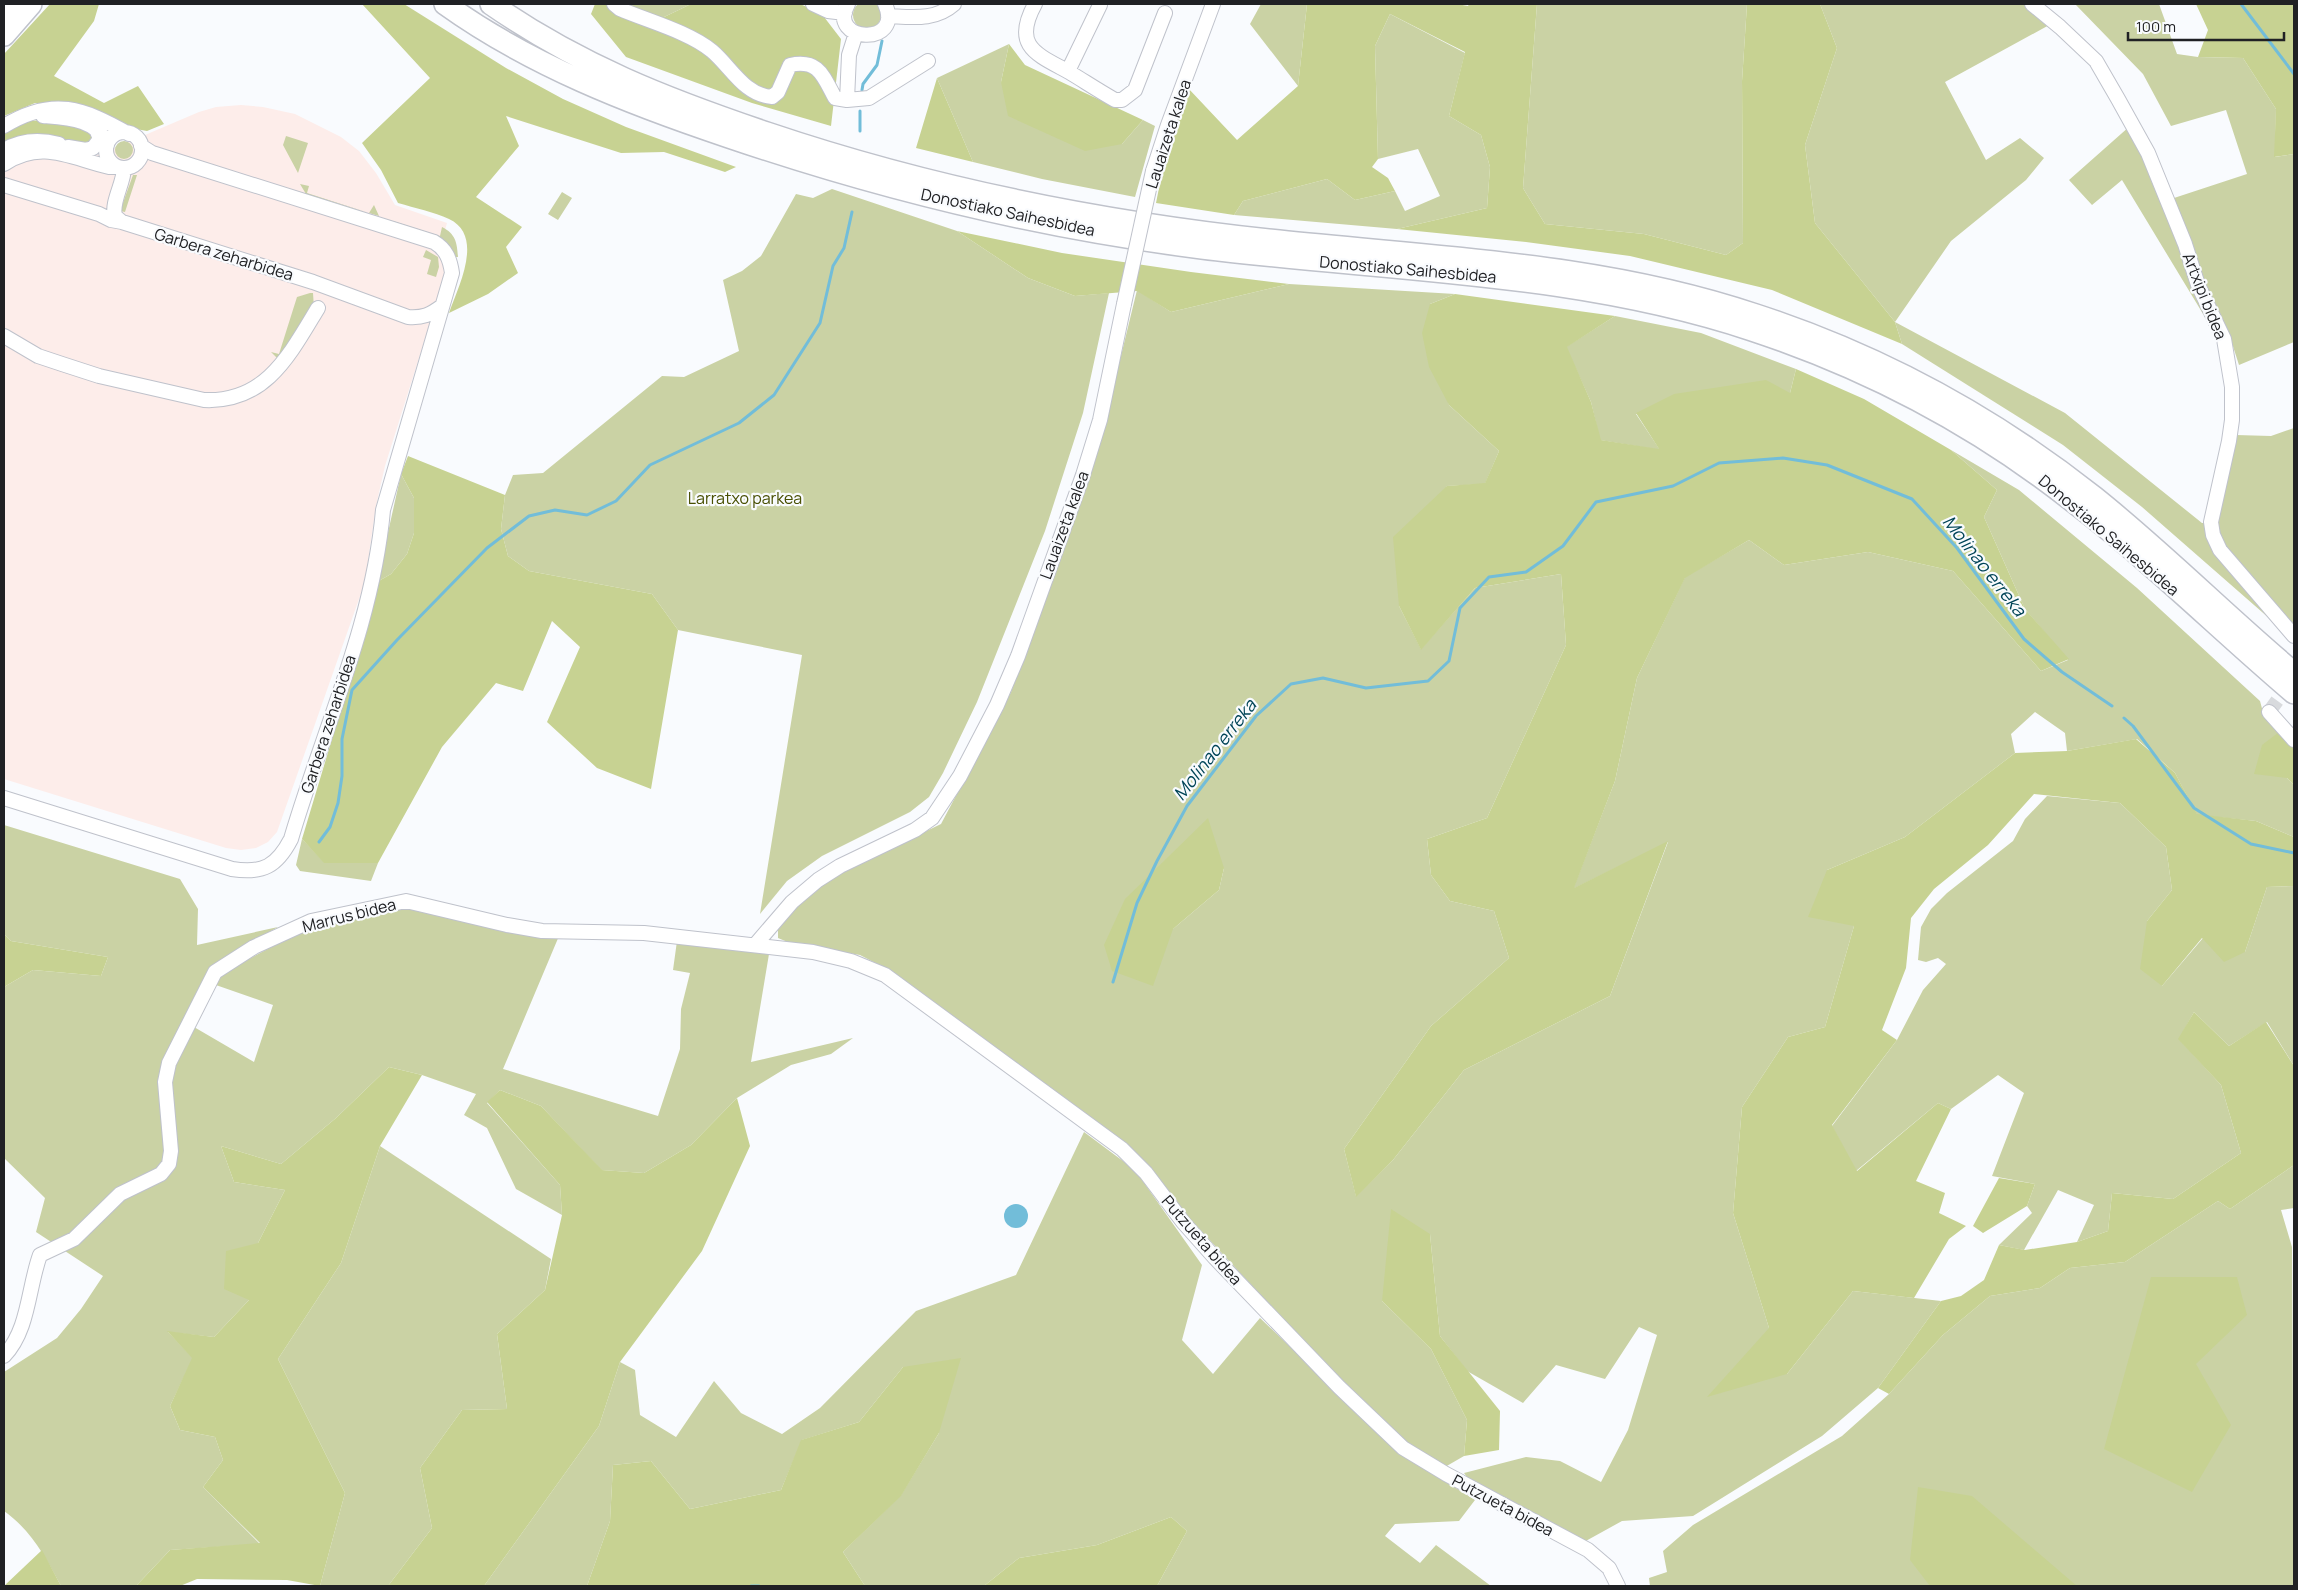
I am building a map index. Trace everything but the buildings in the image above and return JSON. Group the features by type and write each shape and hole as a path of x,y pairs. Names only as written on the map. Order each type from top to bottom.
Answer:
{"highway":[{"path":"4,10 8,4"},
{"path":"4,35 31,4"},
{"name":"Donostiako Saihesbidea","path":"434,4 450,7 542,62 592,86 640,105 783,155 922,194 1031,219 1190,246 1513,279 1589,289 1667,305 1797,346 1916,400 1978,435 2046,480 2116,536 2294,693"},
{"name":"Donostiako Saihesbidea","path":"491,4 505,10 574,56 654,93 797,143 926,179 1026,202 1192,231 1490,261 1592,274 1714,302 1794,328 1860,356 1923,386 1986,422 2055,468 2126,524 2294,673"}],"street":[{"path":"614,4 620,10 694,40 712,51 745,86 764,97 772,97 778,92 790,65 802,62 813,65 821,73 835,98 847,100 868,98 928,61"},
{"path":"813,4 828,11 847,8 847,25 856,33 870,36 877,34 882,29 886,10 924,18 938,15 954,4"},
{"path":"1035,4 1026,22 1025,33 1028,44 1044,60 1115,100 1122,100 1135,90 1165,13"},
{"name":"Lauaizeta kalea","path":"755,945 792,902 818,880 840,866 915,830 932,818 946,800 960,776 997,705 1018,656 1083,475 1100,420 1154,171 1213,4"},
{"name":"Artxipi bidea","path":"2032,4 2060,26 2096,61 2148,153 2198,285 2224,340 2232,387 2229,441 2211,522 2213,535 2220,550 2294,636"},
{"path":"1068,72 1100,5"},
{"path":"847,100 849,55 856,33"},
{"name":"Garbera zeharbidea","path":"4,126 27,115 46,109 77,110 98,117 129,134 137,139 141,146 152,153 434,242 441,246 451,262 452,273 442,306 441,316 382,510 380,542 368,601 291,839 282,855 273,864 260,870 247,872 232,869 4,798"},
{"path":"27,115 68,119 96,128 103,136 109,160 121,168 124,177 114,210 115,216 122,222"},
{"path":"68,147 86,150 93,148 100,139 96,128"},
{"path":"4,150 32,141 49,142 92,155 107,147 114,136 120,133 129,134"},
{"path":"4,164 29,152 44,150 110,168 121,168 132,166 138,161 141,154 141,146"},
{"name":"Garbera zeharbidea","path":"4,185 313,282 408,317 421,318 429,316 442,306"},
{"path":"4,336 38,356 99,376 204,400 216,401 253,390 269,377 285,361 318,308"},
{"path":"2269,712 2294,740"},
{"name":"Marrus bidea","path":"4,1356 11,1349 21,1328 40,1255 74,1239 120,1194 161,1174 169,1164 171,1151 165,1082 169,1063 215,972 254,947 311,921 406,901 507,926 542,931 644,933 755,945"},
{"path":"770,926 771,938 786,948"},
{"name":"Putzueta bidea","path":"755,945 813,952 851,961 885,975 1122,1149 1146,1172 1183,1222 1215,1258 1339,1387 1403,1448 1446,1474 1588,1550 1609,1568 1618,1586"}],"shaded area":[{"path":"241,105 263,107 295,114 341,137 359,151 376,173 395,205 447,223 443,237 453,250 385,466 376,506 365,582 277,832 268,842 256,848 241,850 226,848 4,779 4,166 19,158 85,159 199,112 216,107"}],"green space":[{"path":"867,1 877,5 881,15 877,25 867,29 857,25 853,15 857,5"},
{"path":"50,4 99,4 94,21 54,76 104,103 138,86 164,124 147,131 136,129 91,108 66,103 35,103 4,116 4,54"},
{"path":"362,4 404,4 506,68 563,99 626,127 736,167 725,172 664,152 621,153 506,116 519,146 476,197 522,227 506,247 518,273 488,294 449,313 466,263 467,249 465,237 460,227 449,219 431,212 398,203 381,170 362,143 430,78"},
{"path":"595,4 611,4 660,19 691,4 800,4 821,13 841,39 831,126 752,103 626,57 591,14"},
{"path":"620,4 691,4 660,19"},
{"path":"1261,4 1307,4 1298,86 1250,24"},
{"path":"1307,4 1457,4 1468,6 1469,4 1537,4 1523,188 1545,224 1644,234 1726,255 1743,243 1742,81 1747,4 1820,4 1837,48 1805,145 1815,223 1895,322 1902,344 1772,290 1630,256 1526,242 1397,229 1487,208 1490,167 1481,135 1449,116 1465,52 1390,14 1375,46 1378,159 1372,167 1388,178 1395,191 1355,200 1327,179 1243,201 1234,215 1156,203 1170,133 1188,88 1237,140 1298,86"},
{"path":"1537,4 1747,4 1742,81 1743,243 1726,255 1644,234 1545,224 1523,188"},
{"path":"1820,4 2026,4 2051,24 1945,82 1986,160 2020,138 2044,158 2026,180 1951,241 1895,322 1815,223 1805,145 1837,48"},
{"path":"2075,4 2159,4 2177,54 2198,57 2243,58 2276,109 2275,157 2294,154 2294,342 2239,365 2230,337 2202,286 2174,198 2247,174 2226,110 2171,126 2143,74"},
{"path":"2196,4 2294,4 2294,154 2274,157 2276,109 2243,58 2198,57 2208,30"},
{"path":"1390,14 1465,53 1449,116 1481,135 1490,167 1487,208 1397,229 1234,215 1243,201 1327,179 1355,200 1395,191 1405,211 1440,196 1418,149 1378,159 1375,46"},
{"path":"1009,44 1001,82 1122,144 1143,120 1155,126 1135,197 1042,179 973,162 937,78"},
{"path":"1009,44 1025,65 1143,120 1122,144 1085,151 1008,116 1001,82"},
{"path":"937,78 973,162 916,148"},
{"path":"48,120 90,127 94,143 4,149 4,131 25,121"},
{"path":"2130,126 2214,332 2122,180 2092,205 2069,180"},
{"path":"286,136 308,143 298,173 283,145"},
{"path":"124,141 130,144 133,150 130,156 124,159 118,156 115,150 118,144"},
{"path":"133,175 137,175 125,212 120,211"},
{"path":"300,184 309,186 307,193 368,213 306,194"},
{"name":"Larratxo parkea","path":"832,189 957,231 1028,278 1075,296 1109,293 1083,413 1045,531 977,702 943,773 929,797 910,812 822,856 787,881 760,914 802,655 678,630 652,594 529,571 508,556 501,529 505,495 513,475 543,473 662,376 684,377 739,351 723,280 742,271 761,256 796,194 813,198"},
{"path":"562,192 572,198 558,220 548,214"},
{"path":"374,205 379,216 369,213"},
{"path":"393,221 440,236 442,227 455,239 458,257 455,257 449,247 435,236 401,226"},
{"path":"957,231 1062,253 1289,284 1171,312 1137,291 1075,296 1028,278"},
{"path":"426,250 438,257 439,267 436,277 427,274 431,260 423,257"},
{"path":"1289,284 1455,294 1430,304 1449,405 1499,451 1485,484 1447,486 1399,606 1421,649 1475,588 1561,574 1566,645 1487,818 1427,839 1431,875 1450,901 1494,911 1509,958 1431,1026 1344,1149 1356,1196 1393,1160 1464,1070 1610,996 1668,842 1573,889 1615,781 1637,678 1685,577 1749,540 1784,565 1868,552 1953,571 2041,671 2068,660 2025,609 1984,517 1997,490 1951,450 2019,490 2137,588 2260,701 2264,716 2279,732 2287,778 2294,785 2294,837 2256,821 2197,815 2175,773 2137,739 2067,751 2065,733 2035,712 2011,734 2015,753 1905,837 1827,870 1854,926 1825,1027 1788,1037 1742,1107 1733,1213 1769,1328 1787,1374 1853,1291 1941,1301 1878,1388 1822,1436 1693,1516 1622,1521 1584,1542 1473,1485 1464,1473 1526,1457 1560,1461 1601,1482 1628,1430 1657,1335 1639,1327 1605,1379 1556,1365 1523,1403 1467,1371 1440,1336 1430,1234 1382,1301 1431,1349 1467,1420 1464,1456 1445,1467 1413,1448 1365,1408 1168,1195 1153,1172 885,968 860,955 790,943 778,938 778,924 831,877 941,824 1011,692 1101,438 1137,290 1171,312","holes":["1224,868 1219,890 1173,929"]},
{"path":"313,293 314,308 279,360 271,352 279,354 297,297"},
{"path":"1455,294 1615,316 1567,347 1591,402 1601,440 1659,449 1636,413 1674,394 1766,380 1790,393 1796,369 1864,399 1951,450 1997,490 1984,517 2025,609 2069,659 2041,671 1953,571 1868,552 1784,565 1749,540 1685,578 1637,678 1615,781 1574,888 1668,841 1610,996 1464,1070 1393,1160 1356,1197 1344,1149 1431,1026 1509,958 1494,911 1450,901 1431,875 1427,839 1487,818 1566,645 1561,574 1475,588 1421,650 1399,606 1393,537 1447,486 1485,483 1499,451 1449,405 1429,367 1422,333 1430,304"},
{"path":"1615,316 1701,333 1796,369 1790,393 1636,414 1660,450 1600,440 1591,402 1566,347"},
{"path":"1895,322 2065,413 2202,523 2216,523 2236,435 2271,436 2294,428 2294,640 2142,507 2063,445 1902,344"},
{"path":"408,456 505,495 501,529 508,556 529,571 652,594 678,630 651,789 597,768 547,722 580,647 552,621 523,691 496,683 442,747 378,863 324,863 302,839 368,619 377,582 391,574 407,554 414,533 414,498 401,474"},
{"path":"401,474 414,498 414,533 407,554 391,574 377,582"},
{"path":"2279,732 2294,747 2294,785 2287,778 2254,774 2262,745"},
{"path":"2136,739 2175,773 2197,814 2256,821 2294,837 2294,886 2267,887 2245,952 2224,962 2202,938 2162,986 2140,969 2147,921 2172,890 2166,847 2120,803 2034,794 1988,845 1934,889 1911,918 1906,968 1882,1030 1897,1040 1832,1125 1857,1171 1938,1103 1951,1109 1916,1181 1945,1193 1939,1213 1966,1226 1949,1239 1914,1298 1853,1291 1787,1374 1707,1397 1769,1328 1733,1213 1742,1107 1788,1037 1825,1027 1854,926 1808,917 1827,870 1905,837 2015,753 2067,751"},
{"path":"2047,796 2120,803 2166,847 2172,890 2147,921 2162,986 2203,938 2245,952 2267,887 2294,886 2294,1066 2267,1022 2229,1046 2194,1012 2179,1039 2221,1085 2241,1153 2173,1199 2112,1193 2108,1231 2077,1242 2094,1205 2058,1190 2024,1250 1999,1245 2032,1213 2027,1206 2035,1184 1992,1176 2024,1093 1998,1075 1951,1109 1938,1103 1856,1171 1832,1126 1897,1040 1923,990 1946,964 1938,958 1926,962 1918,960 1921,927 1931,909 1947,893 2013,841 2025,819"},
{"path":"1208,818 1224,868 1219,890 1173,929 1153,986 1112,971 1104,945 1125,899"},
{"path":"4,825 180,879 198,909 197,945 278,927 217,962 206,977 194,1027 254,1062 273,1005 213,984 228,970 309,927 409,906 559,936 503,1069 658,1116 680,1049 681,1009 690,973 673,970 677,941 769,954 751,1062 853,1038 831,1054 791,1065 737,1098 691,1145 644,1173 601,1170 541,1106 500,1090 487,1103 560,1185 562,1215 516,1189 487,1128 464,1115 476,1094 422,1075 389,1067 336,1118 281,1164 221,1146 234,1182 285,1190 258,1243 249,1300 214,1337 168,1332 193,1358 170,1406 180,1430 215,1437 223,1460 203,1487 260,1544 170,1550 136,1586 61,1586 30,1536 4,1511 4,1372 57,1338 81,1309 103,1276 36,1232 45,1198 4,1158 4,987 33,970 101,976 108,957 11,941 4,934"},
{"path":"302,839 325,863 378,863 371,881 300,871 296,865"},
{"path":"4,934 11,941 108,957 101,976 33,970 4,987"},
{"path":"2194,1012 2229,1046 2266,1022 2294,1066 2294,1165 2230,1209 2218,1201 2125,1262 2070,1268 2040,1288 1990,1296 1943,1335 1889,1394 1878,1388 1941,1301 1961,1296 1984,1280 1999,1245 2025,1250 2077,1242 2108,1231 2112,1193 2173,1199 2241,1153 2221,1085 2178,1039"},
{"path":"389,1067 422,1075 380,1146 341,1263 278,1359 345,1493 320,1586 287,1580 197,1579 180,1586 136,1586 170,1550 260,1543 203,1487 223,1460 215,1437 180,1430 170,1406 192,1358 167,1331 214,1337 249,1300 224,1289 226,1251 258,1243 285,1190 234,1182 221,1146 281,1164 336,1118"},
{"path":"500,1090 541,1106 602,1170 644,1173 691,1145 737,1098 750,1146 702,1251 620,1362 599,1426 484,1586 388,1586 432,1528 420,1468 462,1410 507,1409 497,1334 545,1290 562,1215 560,1185 487,1102"},
{"path":"1084,1132 1135,1170 1202,1265 1182,1340 1213,1374 1260,1318 1402,1454 1475,1500 1459,1521 1395,1524 1385,1536 1420,1563 1436,1545 1491,1586 1157,1586 1187,1531 1171,1517 1097,1545 1019,1558 984,1586 865,1586 843,1552 901,1495 939,1433 903,1367 859,1422 802,1440 781,1490 690,1509 651,1461 613,1465 610,1521 587,1586 484,1586 599,1426 620,1362 635,1370 640,1415 676,1437 714,1381 741,1413 782,1434 820,1408 916,1311 1016,1275"},
{"path":"380,1146 551,1259 545,1290 497,1334 507,1409 462,1410 420,1468 432,1528 388,1586 320,1586 345,1493 278,1359 341,1263"},
{"path":"2294,1165 2294,1208 2281,1210 2292,1247 2294,1586 1650,1586 1649,1578 1667,1572 1663,1551 1693,1525 1842,1436 1889,1394 1943,1335 1990,1296 2040,1288 2070,1268 2125,1262 2218,1201 2230,1209"},
{"path":"1999,1178 2035,1184 2027,1206 1983,1233 1973,1226"},
{"path":"1391,1209 1430,1234 1440,1336 1500,1411 1499,1450 1464,1456 1467,1420 1431,1349 1382,1301"},
{"path":"2151,1277 2237,1277 2247,1315 2196,1364 2231,1425 2192,1492 2104,1449"},
{"path":"961,1358 939,1433 901,1496 843,1552 865,1586 587,1586 610,1521 613,1465 651,1461 690,1509 781,1490 801,1440 859,1422 903,1367"},
{"path":"1918,1487 1972,1496 2077,1586 1930,1586 1910,1560"},
{"path":"1171,1517 1187,1531 1157,1586 984,1586 1019,1558 1097,1545"},
{"path":"42,1550 61,1586 4,1586"}],"water":[{"path":"1016,1204 1021,1205 1027,1211 1027,1221 1021,1227 1016,1228 1011,1227 1005,1221 1004,1216 1005,1211 1011,1205"}],"waterway":[{"path":"2241,4 2294,74"},
{"path":"862,90 863,84 877,65 882,41"},
{"path":"860,111 860,131"},
{"path":"319,842 330,827 338,803 342,776 342,739 352,690 397,640 487,548 529,516 555,510 587,515 616,501 650,465 739,423 774,395 820,323 833,266 844,248 852,212"},
{"name":"Molinao erreka","path":"1113,982 1137,903 1187,806 1256,716 1291,684 1323,678 1366,688 1428,681 1449,661 1460,608 1489,577 1526,572 1563,546 1596,502 1673,486 1719,463 1783,458 1827,465 1912,499 1957,548 2024,639 2062,672 2112,706"},
{"name":"Molinao erreka","path":"2124,718 2133,726 2194,808 2251,844 2294,853"},
{"path":"751,1586 759,1586"}],"tunnel":[{"path":"2269,712 2292,680"}]}
